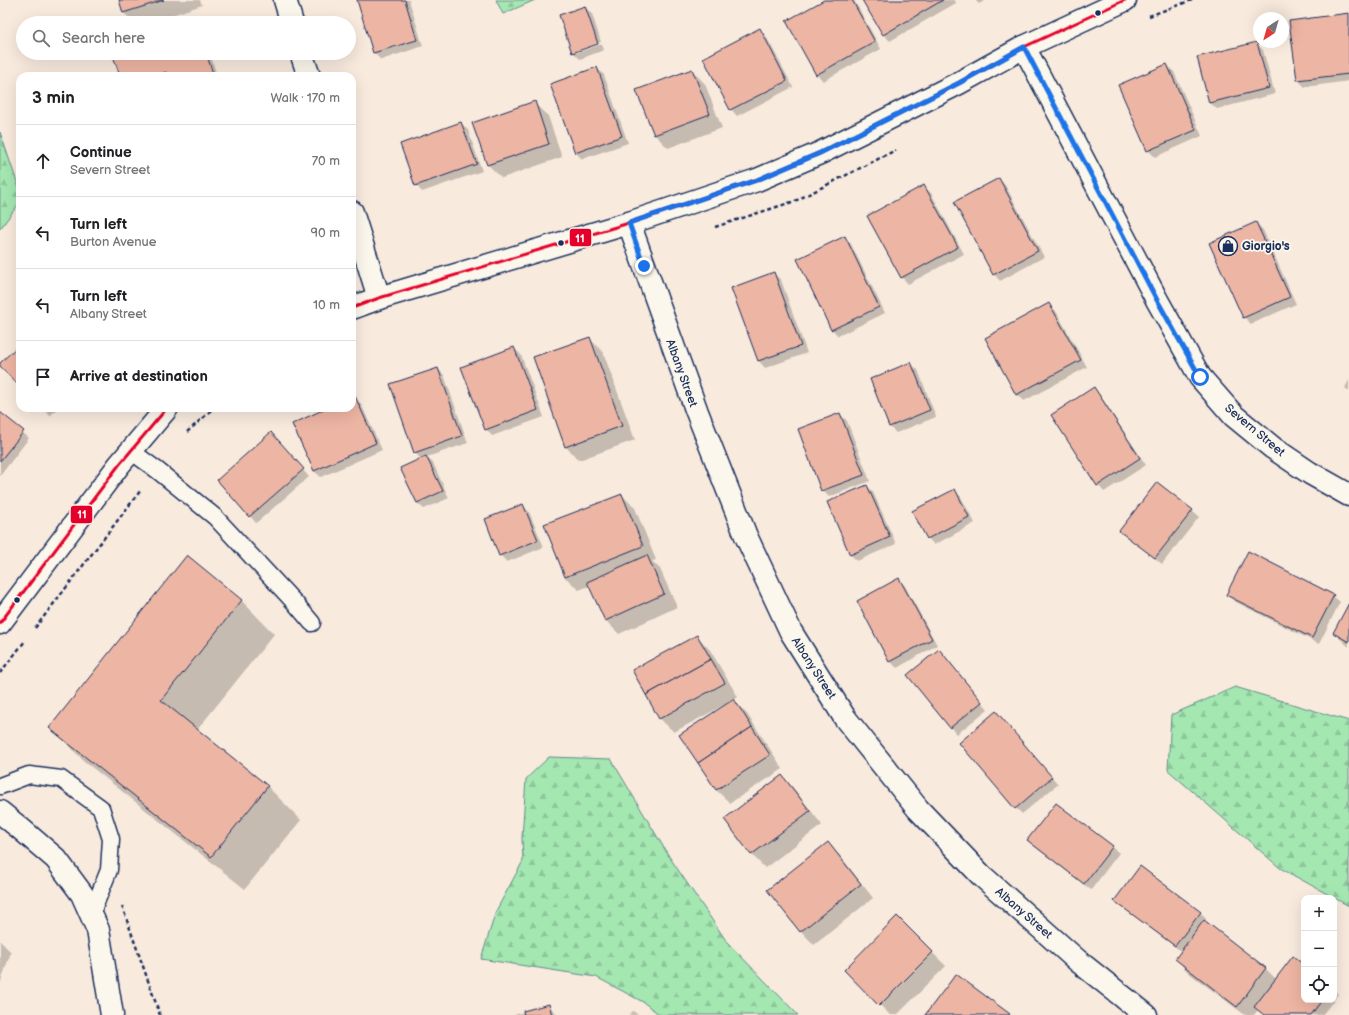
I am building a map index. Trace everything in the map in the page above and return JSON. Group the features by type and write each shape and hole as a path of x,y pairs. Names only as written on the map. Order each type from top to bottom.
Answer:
{"street":[{"path":"285,0 290,16"},
{"path":"356,307 379,298 629,223 757,180 820,153 959,83 1024,47 1125,0"},
{"name":"Severn Street","path":"1024,47 1153,292 1200,377 1234,416 1273,448 1310,473 1349,495"},
{"path":"304,60 308,72"},
{"name":"Albany Street","path":"629,223 697,412 746,536 790,632 846,718 918,809 980,875 1078,961 1146,1015"},
{"path":"356,225 379,298"},
{"path":"0,623 118,465 164,412"},
{"path":"0,812 56,859 82,894 98,930 112,1015"}],"lane":[{"path":"131,451 215,517 312,623"},
{"path":"0,786 29,775 61,779 100,808 111,839 109,870 91,915"}],"path":[{"path":"184,435 210,412"},
{"path":"33,630 157,470"},
{"path":"0,674 28,636"},
{"path":"109,870 138,948 160,1015"}],"green space":[{"path":"496,0 535,0 503,14"},
{"path":"0,132 16,179 16,207 0,229"},
{"path":"1235,687 1349,721 1349,906 1337,899 1337,895 1329,895 1280,868 1168,770 1171,715"},
{"path":"549,757 611,759 670,858 727,942 798,1015 660,1015 643,1002 596,977 481,959 496,911 523,861 522,838 526,779"}],"building":[{"path":"119,0 164,0 123,13"},
{"path":"357,0 405,0 417,40 373,53"},
{"path":"824,0 852,0 875,42 816,75 786,21"},
{"path":"862,0 943,0 883,35"},
{"path":"585,6 598,44 572,53 559,15"},
{"path":"1349,13 1349,74 1297,80 1289,21"},
{"path":"760,28 787,81 730,110 703,58"},
{"path":"1253,43 1253,48 1259,48 1269,88 1209,103 1197,57"},
{"path":"114,60 208,60 213,72 166,72 119,72"},
{"path":"1167,64 1196,130 1147,151 1118,85"},
{"path":"597,67 622,136 575,153 550,84"},
{"path":"692,69 710,114 654,135 636,90"},
{"path":"535,101 549,144 487,165 472,123"},
{"path":"461,122 477,164 415,186 400,144"},
{"path":"999,178 1038,251 993,275 954,202"},
{"path":"924,185 958,247 901,278 867,216"},
{"path":"1256,222 1290,297 1243,318 1209,243"},
{"path":"845,236 879,307 831,330 797,259"},
{"path":"774,272 801,346 758,361 731,288"},
{"path":"1049,303 1081,360 1016,395 985,338"},
{"path":"590,337 622,426 565,447 533,357"},
{"path":"514,347 538,410 485,430 461,367"},
{"path":"16,348 16,383 0,366 0,363"},
{"path":"911,362 930,410 889,427 870,379"},
{"path":"438,368 462,436 414,453 390,384"},
{"path":"1094,387 1140,458 1097,486 1051,415"},
{"path":"356,398 376,443 314,471 292,424 318,412 356,412"},
{"path":"0,412 24,431 0,461"},
{"path":"840,413 864,475 821,491 798,429"},
{"path":"271,432 304,469 249,517 217,480"},
{"path":"426,456 443,491 417,503 400,468"},
{"path":"1157,482 1193,510 1155,558 1119,531"},
{"path":"867,485 890,537 850,555 827,502"},
{"path":"955,489 969,517 927,539 912,511"},
{"path":"622,494 643,546 565,577 544,524"},
{"path":"523,504 538,540 499,556 485,519"},
{"path":"1248,551 1334,595 1312,638 1226,595"},
{"path":"187,555 242,600 161,700 268,786 211,857 49,728"},
{"path":"647,555 664,594 605,621 587,582"},
{"path":"899,578 932,639 889,662 857,601"},
{"path":"1349,603 1349,642 1333,633"},
{"path":"697,635 711,659 646,695 632,670"},
{"path":"939,649 982,702 950,728 907,675"},
{"path":"711,659 725,683 659,719 646,695"},
{"path":"734,699 752,727 698,763 679,735"},
{"path":"996,711 1052,777 1015,809 959,743"},
{"path":"752,727 770,755 716,790 698,763"},
{"path":"782,775 810,811 751,855 724,819"},
{"path":"1056,803 1113,846 1084,884 1027,840"},
{"path":"828,842 861,884 800,932 767,890"},
{"path":"1140,866 1201,912 1175,946 1114,901"},
{"path":"897,916 933,952 879,1006 844,970"},
{"path":"1204,920 1266,968 1237,1007 1175,959"},
{"path":"1293,956 1301,963 1301,1003 1320,1003 1311,1015 1264,1015 1254,1007"},
{"path":"956,974 1010,1014 925,1015"},
{"path":"549,1004 552,1015 524,1015 523,1011"}],"transit line":[{"name":"11","path":"356,307 379,298 629,223 757,180 820,153 959,83 1024,47 1125,0"},
{"name":"11","path":"0,623 119,465 164,412"}],"place":[{"name":"Giorgio's","path":"1228,246"}],"route":[{"path":"644,266 629,223 757,180 820,153 959,83 1024,47 1157,300 1200,377"}]}
